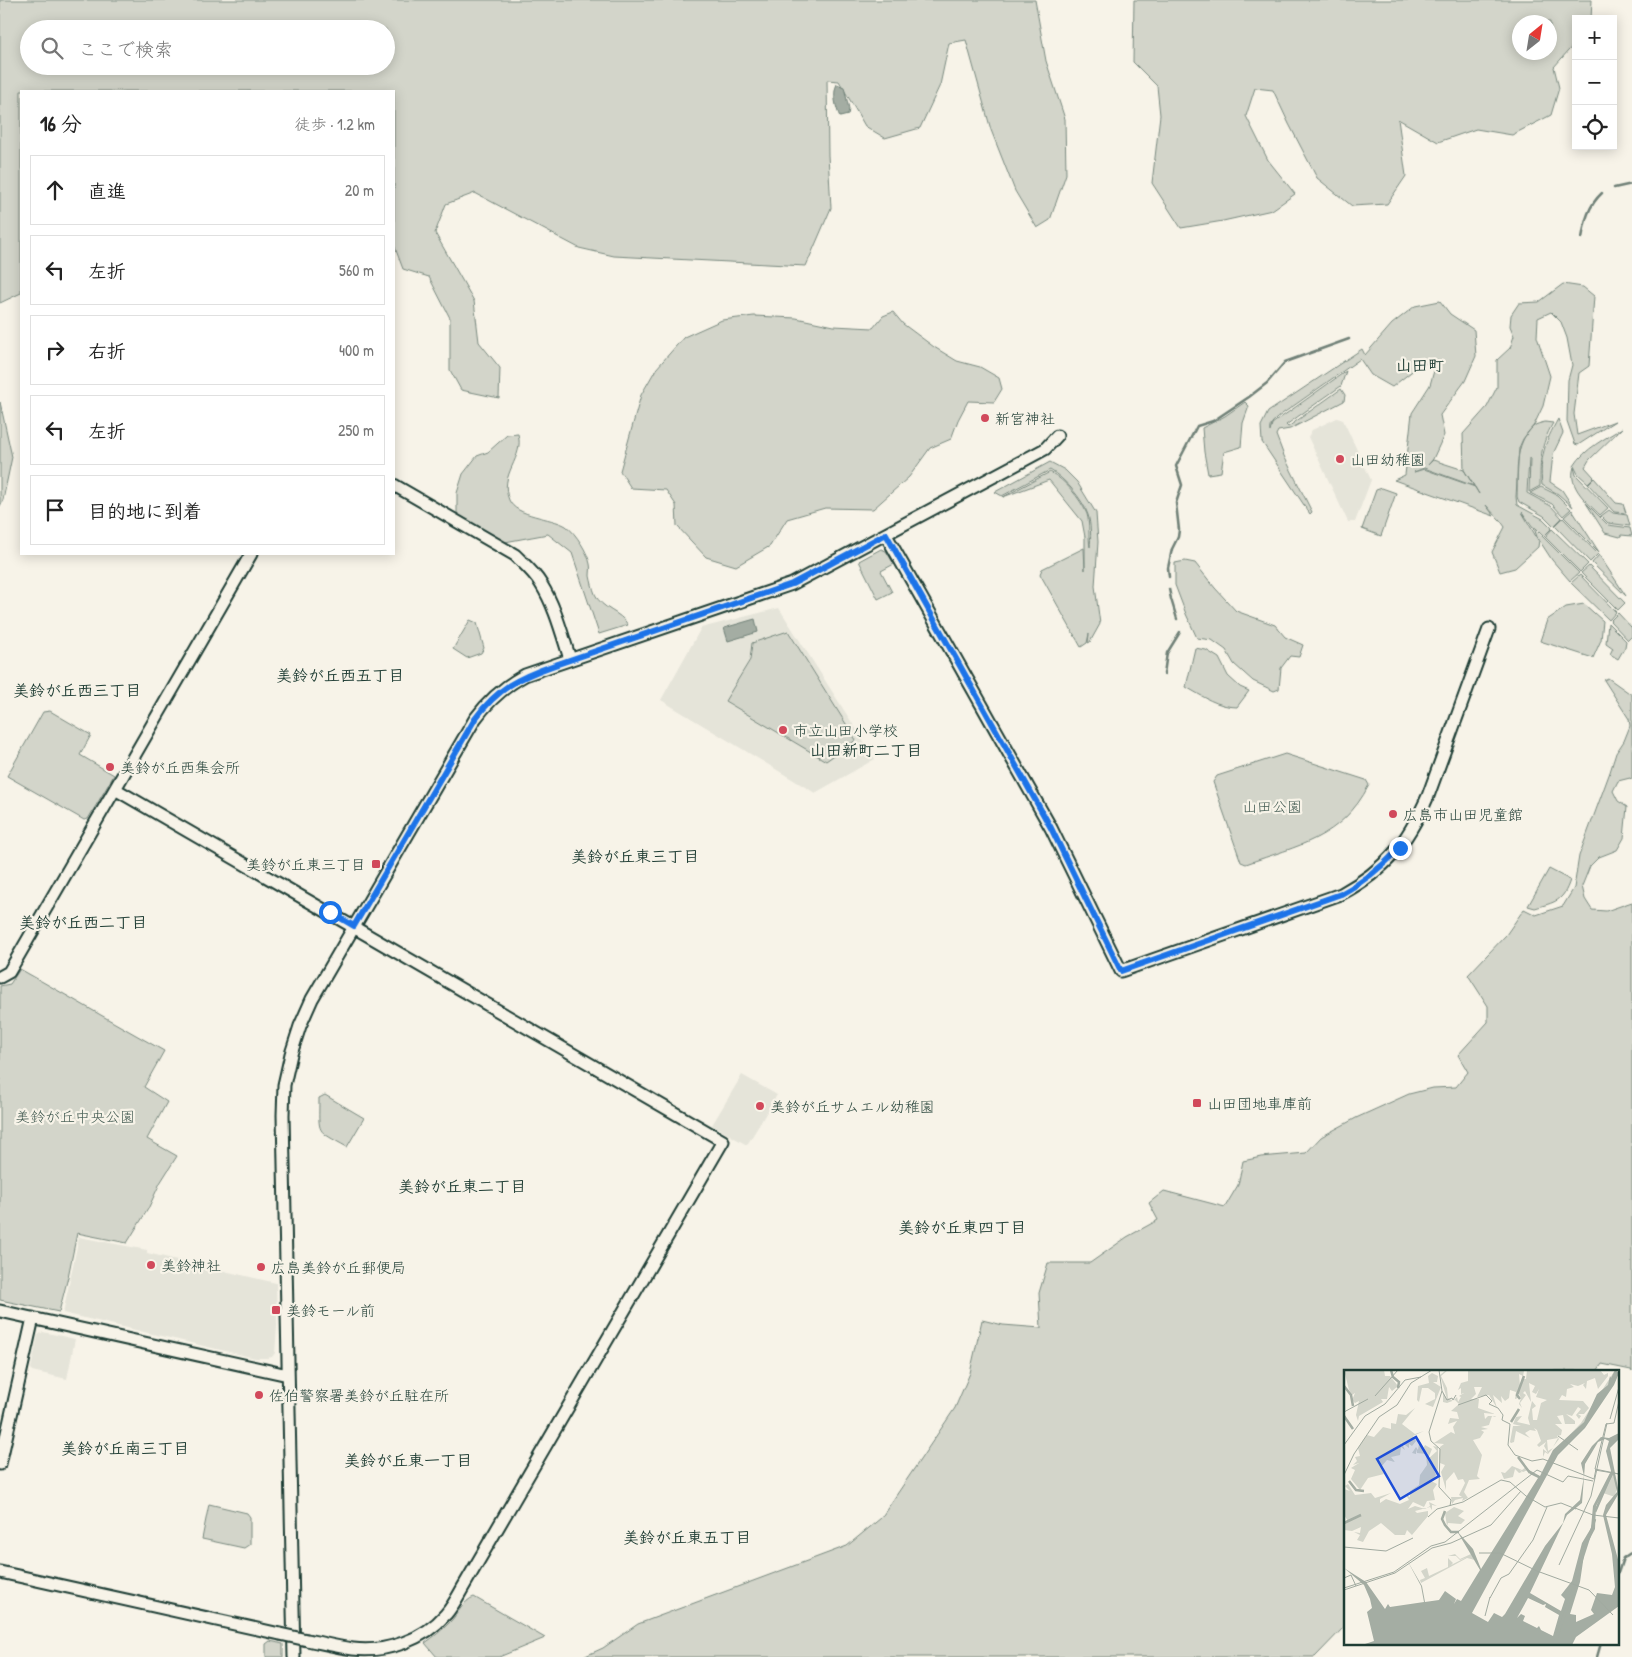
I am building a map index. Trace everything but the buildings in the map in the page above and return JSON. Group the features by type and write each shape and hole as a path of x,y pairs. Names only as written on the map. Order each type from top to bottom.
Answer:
{"street":[{"path":"294,1657 283,1164 284,1085 300,1026 312,999 475,719 483,708 512,682 525,675 792,584 1045,449 1057,436"},
{"path":"395,486 515,555 541,584 550,601 570,659"},
{"path":"886,534 1051,828 1121,971 1341,894 1357,886 1388,861 1409,836 1420,813 1489,629"},
{"path":"0,977 9,972 250,555"},
{"path":"0,1572 354,1649 376,1650 407,1642 423,1634 445,1615 470,1576 723,1141 115,789"},
{"path":"0,1311 288,1375"},
{"path":"0,1464 33,1318"}],"shaded area":[{"path":"837,84 844,87 849,109 848,115 840,117 835,96"},
{"name":"山田幼稚園","path":"1337,418 1343,420 1371,480 1355,522 1348,522 1308,437 1312,430"},
{"name":"市立山田小学校","path":"779,608 875,759 815,793 661,700 701,628"},
{"path":"755,619 758,632 728,641 724,628"},
{"path":"742,1075 777,1095 747,1145 712,1125"},
{"path":"79,1237 147,1250 147,1253 276,1283 277,1326 275,1353 272,1357 255,1358 63,1313"},
{"path":"43,1332 75,1339 67,1379 32,1371 38,1335"}],"green space":[{"path":"0,0 1035,0 1046,61 1065,119 1066,174 1050,220 1037,228 1015,191 991,130 966,40 949,43 940,85 920,128 885,138 865,126 839,81 827,80 831,208 806,266 614,256 579,248 475,193 446,204 435,233 474,301 479,342 500,368 499,398 461,390 450,370 450,318 429,277 403,269 395,248 395,90 20,90 20,293 0,303"},
{"path":"1134,0 1592,0 1591,15 1572,15 1572,47 1554,67 1559,88 1551,115 1512,135 1476,129 1438,142 1398,119 1406,176 1387,204 1352,206 1317,178 1273,90 1255,88 1246,116 1268,160 1295,194 1272,210 1181,228 1152,183 1160,115 1157,86 1133,62"},
{"path":"1563,284 1583,287 1594,296 1589,366 1579,373 1574,414 1577,435 1615,421 1578,445 1575,444 1567,421 1568,380 1572,365 1567,338 1561,322 1551,312 1538,318 1537,337 1550,376 1543,406 1534,425 1523,439 1519,448 1516,497 1517,505 1543,519 1552,528 1544,536 1533,527 1522,512 1538,540 1534,528 1579,573 1570,581 1552,560 1539,540 1538,547 1515,568 1500,572 1492,552 1505,527 1486,505 1494,516 1394,480 1405,475 1412,413 1430,385 1437,360 1420,365 1392,387 1371,375 1360,359 1273,422 1270,427 1270,432 1272,424 1346,371 1341,386 1286,425 1288,427 1341,389 1345,395 1344,401 1290,429 1278,431 1276,435 1284,456 1312,512 1310,514 1262,442 1261,426 1268,412 1362,349 1365,355 1392,324 1415,306 1440,301 1450,314 1474,330 1476,356 1465,381 1440,415 1444,435 1433,459 1428,465 1433,460 1464,470 1463,434 1487,407 1497,387 1497,360 1510,348 1514,336 1510,326 1511,315 1519,303 1539,302","holes":["1424,468 1474,486 1464,470 1475,487 1424,469 1414,472"]},
{"path":"893,312 903,324 934,347 957,361 980,367 999,378 1002,389 994,402 968,401 951,439 930,448 909,477 873,509 825,508 787,519 770,546 736,566 706,557 677,526 676,505 666,490 631,488 620,471 641,395 656,369 684,337 722,320 754,316 796,318 834,326 873,328 883,316"},
{"path":"0,402 12,457 0,506"},
{"path":"1245,402 1249,406 1243,423 1241,447 1224,452 1221,472 1208,474 1202,428 1225,416"},
{"path":"1558,419 1563,433 1553,454 1550,482 1562,490 1573,507 1558,494 1542,485 1542,458"},
{"path":"1545,422 1553,423 1545,439 1542,453 1540,486 1529,492 1529,458 1527,493 1551,506 1562,518 1554,526 1544,516 1519,502 1517,497 1518,459 1523,441 1527,433 1534,426"},
{"path":"1622,428 1589,460 1585,467 1594,477 1588,483 1578,474 1574,466 1590,449"},
{"path":"518,434 518,451 507,482 509,500 519,510 560,523 570,529 589,559 591,583 598,599 625,620 628,625 599,634 572,553 548,534 505,542 457,514 457,493 463,474 477,456 488,452 507,435"},
{"path":"1050,462 1065,470 1077,482 1096,513 1098,542 1095,586 1100,624 1090,642 1088,643 1089,634 1087,643 1081,647 1040,574 1042,569 1084,548 1085,570 1085,537 1082,521 1049,480 1003,497 1050,472 1056,475 1076,496 1087,514 1090,547 1091,535 1089,519 1086,509 1072,489 1061,478 1050,470 1002,496 995,492"},
{"path":"1574,467 1576,475 1608,508 1600,515 1576,488 1573,481"},
{"path":"1594,478 1616,503 1623,504 1626,513 1614,512 1588,484"},
{"path":"1541,487 1557,495 1571,509 1563,516 1552,504 1530,493"},
{"path":"1382,488 1396,493 1381,536 1362,529 1376,490"},
{"path":"1586,503 1608,525 1630,528 1632,536 1621,535 1620,537 1605,533"},
{"path":"1572,510 1599,552 1564,517"},
{"path":"1609,510 1613,513 1627,515 1630,526 1608,523 1601,516"},
{"path":"1563,518 1598,554 1590,562 1555,526"},
{"path":"1552,529 1588,564 1580,572 1545,537"},
{"path":"881,549 886,551 894,564 881,571 892,592 878,599 859,561"},
{"path":"1599,555 1626,596 1592,563"},
{"path":"1185,561 1195,563 1236,611 1275,625 1285,637 1303,645 1299,657 1290,656 1281,668 1279,689 1274,691 1253,681 1234,664 1226,650 1212,640 1197,638 1175,585 1175,563"},
{"path":"1589,566 1625,603 1618,610 1581,573"},
{"path":"1580,575 1616,612 1609,620 1571,583"},
{"path":"1584,604 1603,621 1601,640 1593,658 1540,641 1547,620 1566,607"},
{"path":"1618,613 1632,628 1632,636 1628,640 1610,621"},
{"path":"470,620 477,623 484,648 481,653 467,658 453,649"},
{"path":"1608,623 1626,641 1625,647 1618,659 1610,654 1613,648 1606,643"},
{"path":"788,631 856,740 826,761 725,701 750,660 752,643"},
{"path":"1195,648 1206,650 1219,658 1228,676 1240,687 1249,691 1237,707 1217,703 1186,687"},
{"path":"1608,678 1632,695 1632,780 1630,778 1618,781 1613,791 1618,801 1627,807 1624,838 1617,850 1599,857 1590,866 1582,886 1585,899 1592,910 1606,911 1632,902 1632,1372 1631,1370 1602,1364 1598,1370 1344,1370 1344,1627 1315,1657 583,1657 603,1648 638,1624 847,1546 881,1518 955,1408 970,1373 982,1320 1003,1325 1041,1328 1039,1293 1048,1263 1090,1263 1127,1237 1158,1220 1149,1203 1164,1191 1225,1207 1238,1185 1243,1161 1261,1157 1306,1153 1321,1137 1356,1118 1409,1094 1433,1088 1456,1087 1468,1072 1458,1055 1488,1022 1488,1006 1468,975 1506,935 1524,909 1536,915 1563,906 1574,888 1579,856 1616,753 1624,741 1630,726 1629,719 1604,680"},
{"path":"50,711 91,735 80,755 114,775 88,819 84,820 7,776 43,712"},
{"name":"山田公園","path":"1285,754 1366,780 1369,785 1358,803 1332,829 1301,845 1246,864 1241,862 1213,782 1217,776"},
{"path":"1549,869 1570,880 1564,893 1557,900 1548,904 1535,908 1528,906"},
{"name":"美鈴が丘中央公園","path":"20,969 164,1051 144,1087 167,1102 147,1139 177,1156 127,1243 77,1233 59,1312 0,1300 0,986 10,984"},
{"path":"325,1095 364,1118 347,1147 321,1130 319,1125 319,1098"},
{"path":"209,1504 247,1513 250,1517 250,1544 244,1548 202,1539"},
{"path":"474,1597 545,1638 499,1657 437,1657 425,1643 444,1628 464,1604"},
{"path":"270,1641 283,1644 283,1657 266,1657 266,1644"}],"waterway":[{"path":"1614,188 1632,184"},
{"path":"1582,238 1590,208 1602,193"},
{"path":"1169,577 1168,568 1172,549 1179,530 1176,503 1182,485 1176,466 1197,426 1213,421 1249,397 1267,383 1285,362 1349,339"},
{"path":"1169,589 1177,619"},
{"path":"1164,674 1167,653 1180,632"},
{"path":"1620,1567 1623,1558 1632,1552"},
{"path":"1597,1657 1601,1644"}],"place":[{"name":"新宮神社","path":"985,418"},
{"name":"山田幼稚園","path":"1340,459"},
{"name":"市立山田小学校","path":"783,730"},
{"name":"美鈴が丘西集会所","path":"110,767"},
{"name":"広島市山田児童館","path":"1393,814"},
{"name":"美鈴が丘東三丁目","path":"376,864"},
{"name":"山田団地車庫前","path":"1197,1103"},
{"name":"美鈴が丘サムエル幼稚園","path":"760,1106"},
{"name":"美鈴神社","path":"151,1265"},
{"name":"広島美鈴が丘郵便局","path":"261,1267"},
{"name":"美鈴モール前","path":"276,1310"},
{"name":"佐伯警察署美鈴が丘駐在所","path":"259,1395"}],"district":[{"name":"山田町","path":"1420,365"},
{"name":"美鈴が丘西五丁目","path":"340,675"},
{"name":"美鈴が丘西三丁目","path":"77,690"},
{"name":"山田新町二丁目","path":"866,750"},
{"name":"美鈴が丘東三丁目","path":"635,856"},
{"name":"美鈴が丘西二丁目","path":"83,922"},
{"name":"美鈴が丘東二丁目","path":"462,1186"},
{"name":"美鈴が丘東四丁目","path":"962,1227"},
{"name":"美鈴が丘南三丁目","path":"125,1448"},
{"name":"美鈴が丘東一丁目","path":"408,1460"},
{"name":"美鈴が丘東五丁目","path":"687,1537"}],"route":[{"path":"330,912 354,926 475,719 490,700 512,682 525,675 792,584 886,534 1051,828 1121,971 1341,894 1374,874 1400,848"}]}
